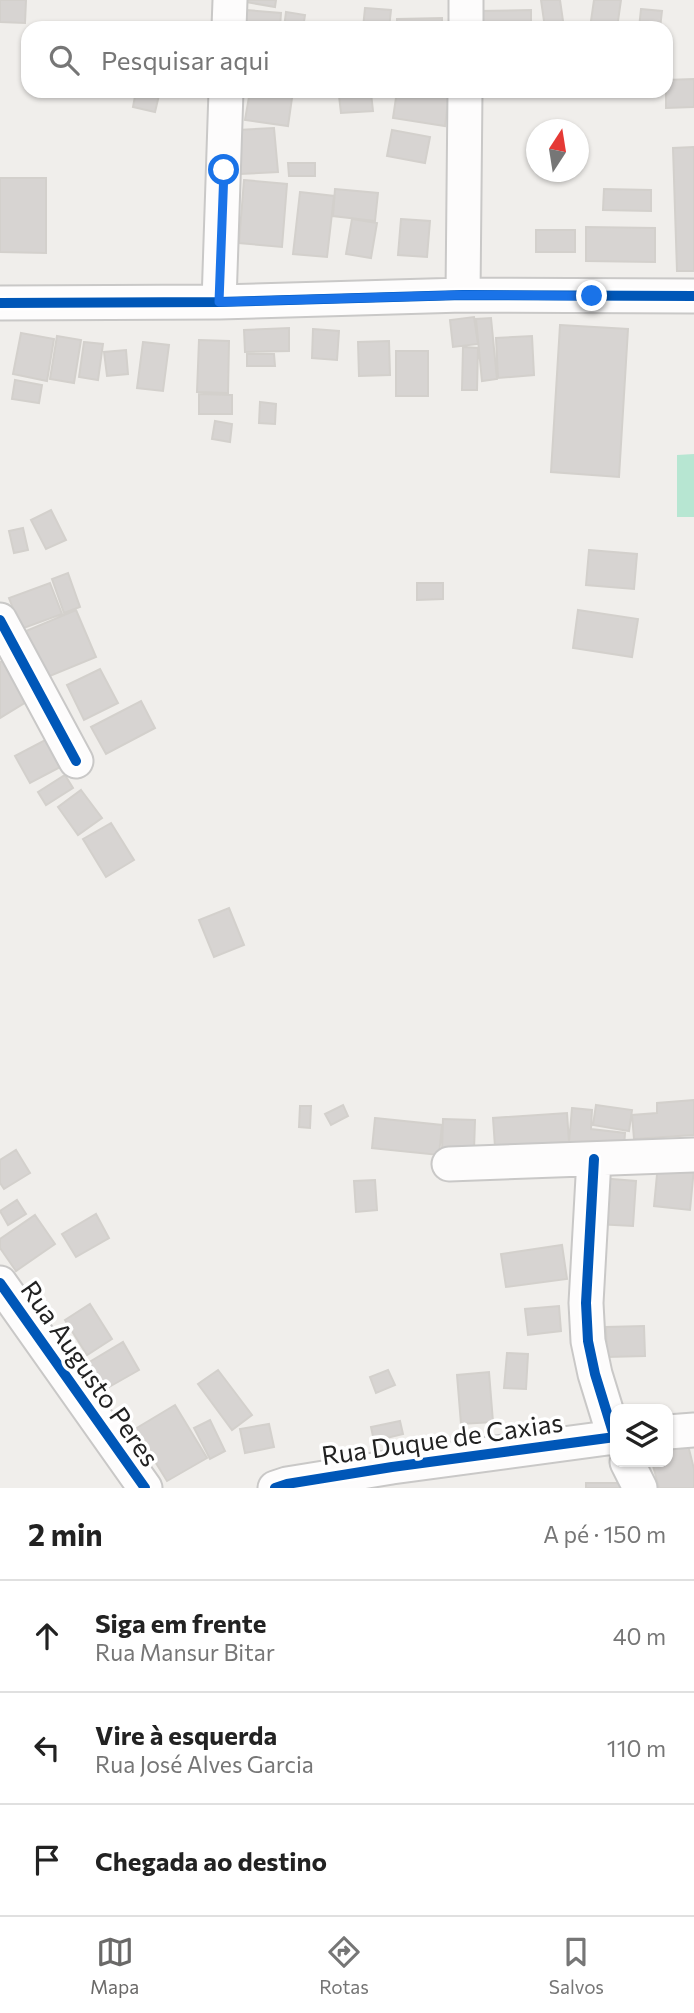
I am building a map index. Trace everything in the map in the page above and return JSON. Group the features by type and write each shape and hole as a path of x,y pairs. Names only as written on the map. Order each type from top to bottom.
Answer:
{"street":[{"path":"229,21 230,0"},
{"path":"466,0 466,21"},
{"path":"219,302 226,98"},
{"path":"463,295 466,98"},
{"path":"0,303 219,302 463,295 694,296"},
{"path":"0,620 76,761"},
{"path":"449,1164 694,1155"},
{"path":"594,1158 586,1303 588,1341 595,1374 610,1420"},
{"name":"Rua Augusto Peres","path":"0,1283 145,1488"},
{"path":"673,1432 694,1430"},
{"name":"Rua Duque de Caxias","path":"275,1488 392,1466 610,1445"},
{"path":"630,1467 640,1488"}],"green space":[{"path":"694,454 694,517 677,517 677,455"}],"building":[{"path":"0,0 26,0 25,21 0,22"},
{"path":"276,0 275,7 246,2"},
{"path":"541,0 560,0 563,21 544,21"},
{"path":"594,0 621,0 618,21 591,21"},
{"path":"365,8 391,10 390,21 364,21"},
{"path":"641,9 662,11 661,21 640,21"},
{"path":"246,10 281,13 280,21 245,21"},
{"path":"531,10 531,21 480,21 479,11"},
{"path":"286,12 305,15 304,21 285,21"},
{"path":"442,18 442,21 397,21"},
{"path":"694,79 694,107 666,108 666,98 673,98 673,80"},
{"path":"135,98 158,98 155,112 133,107"},
{"path":"249,98 292,98 288,126 245,120"},
{"path":"339,98 372,98 373,111 341,113"},
{"path":"396,98 448,98 445,126 393,118"},
{"path":"274,128 278,172 240,174 238,130"},
{"path":"392,130 430,137 425,163 387,156"},
{"path":"694,147 694,271 677,271 673,148"},
{"path":"288,163 315,163 315,176 289,176"},
{"path":"0,178 46,178 46,253 0,252"},
{"path":"244,180 287,184 282,247 239,243"},
{"path":"335,189 378,193 375,221 333,216"},
{"path":"604,189 651,190 651,211 603,210"},
{"path":"300,192 334,196 327,257 293,254"},
{"path":"352,219 377,223 371,258 346,254"},
{"path":"401,219 430,221 427,257 398,255"},
{"path":"586,227 655,228 655,262 586,261"},
{"path":"536,230 575,230 575,252 536,252"},
{"path":"474,317 478,344 453,347 450,320"},
{"path":"491,318 497,379 482,381 476,319"},
{"path":"560,325 628,329 619,477 551,472"},
{"path":"289,328 289,351 245,352 244,330"},
{"path":"313,329 339,331 337,360 312,358"},
{"path":"21,333 54,339 47,381 13,374"},
{"path":"57,336 81,340 74,383 50,379"},
{"path":"532,336 534,375 498,378 496,338"},
{"path":"199,340 229,341 228,393 197,392"},
{"path":"389,341 390,375 359,376 358,342"},
{"path":"84,342 103,344 98,380 79,377"},
{"path":"143,342 169,345 163,391 137,388"},
{"path":"463,347 478,348 477,390 462,390"},
{"path":"126,350 128,374 107,376 104,352"},
{"path":"396,351 428,351 428,396 396,396"},
{"path":"247,354 274,354 275,366 247,366"},
{"path":"15,380 42,385 39,403 12,399"},
{"path":"199,394 232,395 232,414 199,414"},
{"path":"260,402 276,404 275,424 259,423"},
{"path":"215,421 232,424 230,442 212,439"},
{"path":"51,510 66,540 46,549 31,520"},
{"path":"23,528 28,550 14,553 9,531"},
{"path":"589,550 637,554 634,589 586,585"},
{"path":"68,573 80,607 64,613 52,579"},
{"path":"50,583 62,614 21,629 9,598"},
{"path":"417,583 443,583 443,599 417,600"},
{"path":"76,610 96,657 45,678 26,631"},
{"path":"578,610 638,619 632,657 573,648"},
{"path":"3,661 28,701 0,718 0,662"},
{"path":"100,669 118,703 84,720 67,685"},
{"path":"141,701 155,728 106,754 91,727"},
{"path":"49,738 64,765 30,783 15,756"},
{"path":"65,775 73,788 46,805 38,792"},
{"path":"81,790 102,818 78,835 58,807"},
{"path":"111,823 134,860 106,877 83,839"},
{"path":"229,908 244,945 214,957 199,920"},
{"path":"694,1100 694,1135 634,1139 632,1115 657,1113 657,1103"},
{"path":"343,1105 348,1116 331,1125 325,1114"},
{"path":"596,1105 632,1110 629,1131 593,1125"},
{"path":"300,1106 311,1106 310,1128 299,1127"},
{"path":"572,1108 592,1110 591,1129 625,1133 624,1148 569,1143"},
{"path":"567,1113 569,1142 495,1147 493,1118"},
{"path":"375,1118 442,1125 439,1155 372,1148"},
{"path":"443,1119 475,1120 474,1151 442,1150"},
{"path":"16,1150 30,1173 4,1189 0,1183 0,1160"},
{"path":"658,1164 694,1168 690,1210 654,1206"},
{"path":"599,1178 636,1181 633,1226 596,1224"},
{"path":"375,1180 377,1210 356,1212 354,1181"},
{"path":"17,1200 26,1214 8,1225 0,1211"},
{"path":"96,1214 109,1238 76,1257 62,1234"},
{"path":"35,1215 55,1244 16,1271 0,1248 0,1239"},
{"path":"562,1245 567,1279 506,1287 501,1254"},
{"path":"90,1304 112,1339 87,1355 65,1320"},
{"path":"559,1306 561,1331 528,1335 525,1309"},
{"path":"644,1326 645,1356 607,1357 606,1327"},
{"path":"123,1342 139,1370 102,1391 86,1364"},
{"path":"507,1353 528,1354 526,1389 504,1388"},
{"path":"218,1370 252,1415 232,1430 198,1384"},
{"path":"388,1370 395,1385 376,1393 370,1377"},
{"path":"489,1372 493,1422 461,1424 457,1375"},
{"path":"175,1405 207,1458 167,1481 135,1429"},
{"path":"210,1420 225,1451 210,1459 194,1428"},
{"path":"400,1421 403,1434 374,1441 371,1427"},
{"path":"269,1424 274,1447 245,1453 240,1429"},
{"path":"687,1441 694,1469 694,1488 659,1488 653,1467 673,1467 673,1445"},
{"path":"586,1483 624,1483 624,1488 586,1488"}],"cycle path":[{"path":"0,303 219,302 463,295 694,296"},
{"path":"0,620 76,761"},
{"path":"594,1159 586,1303 588,1341 610,1423"},
{"path":"0,1283 145,1488"},
{"path":"275,1488 392,1467 610,1438"}],"route":[{"path":"224,170 219,302 463,295 592,296"}]}
